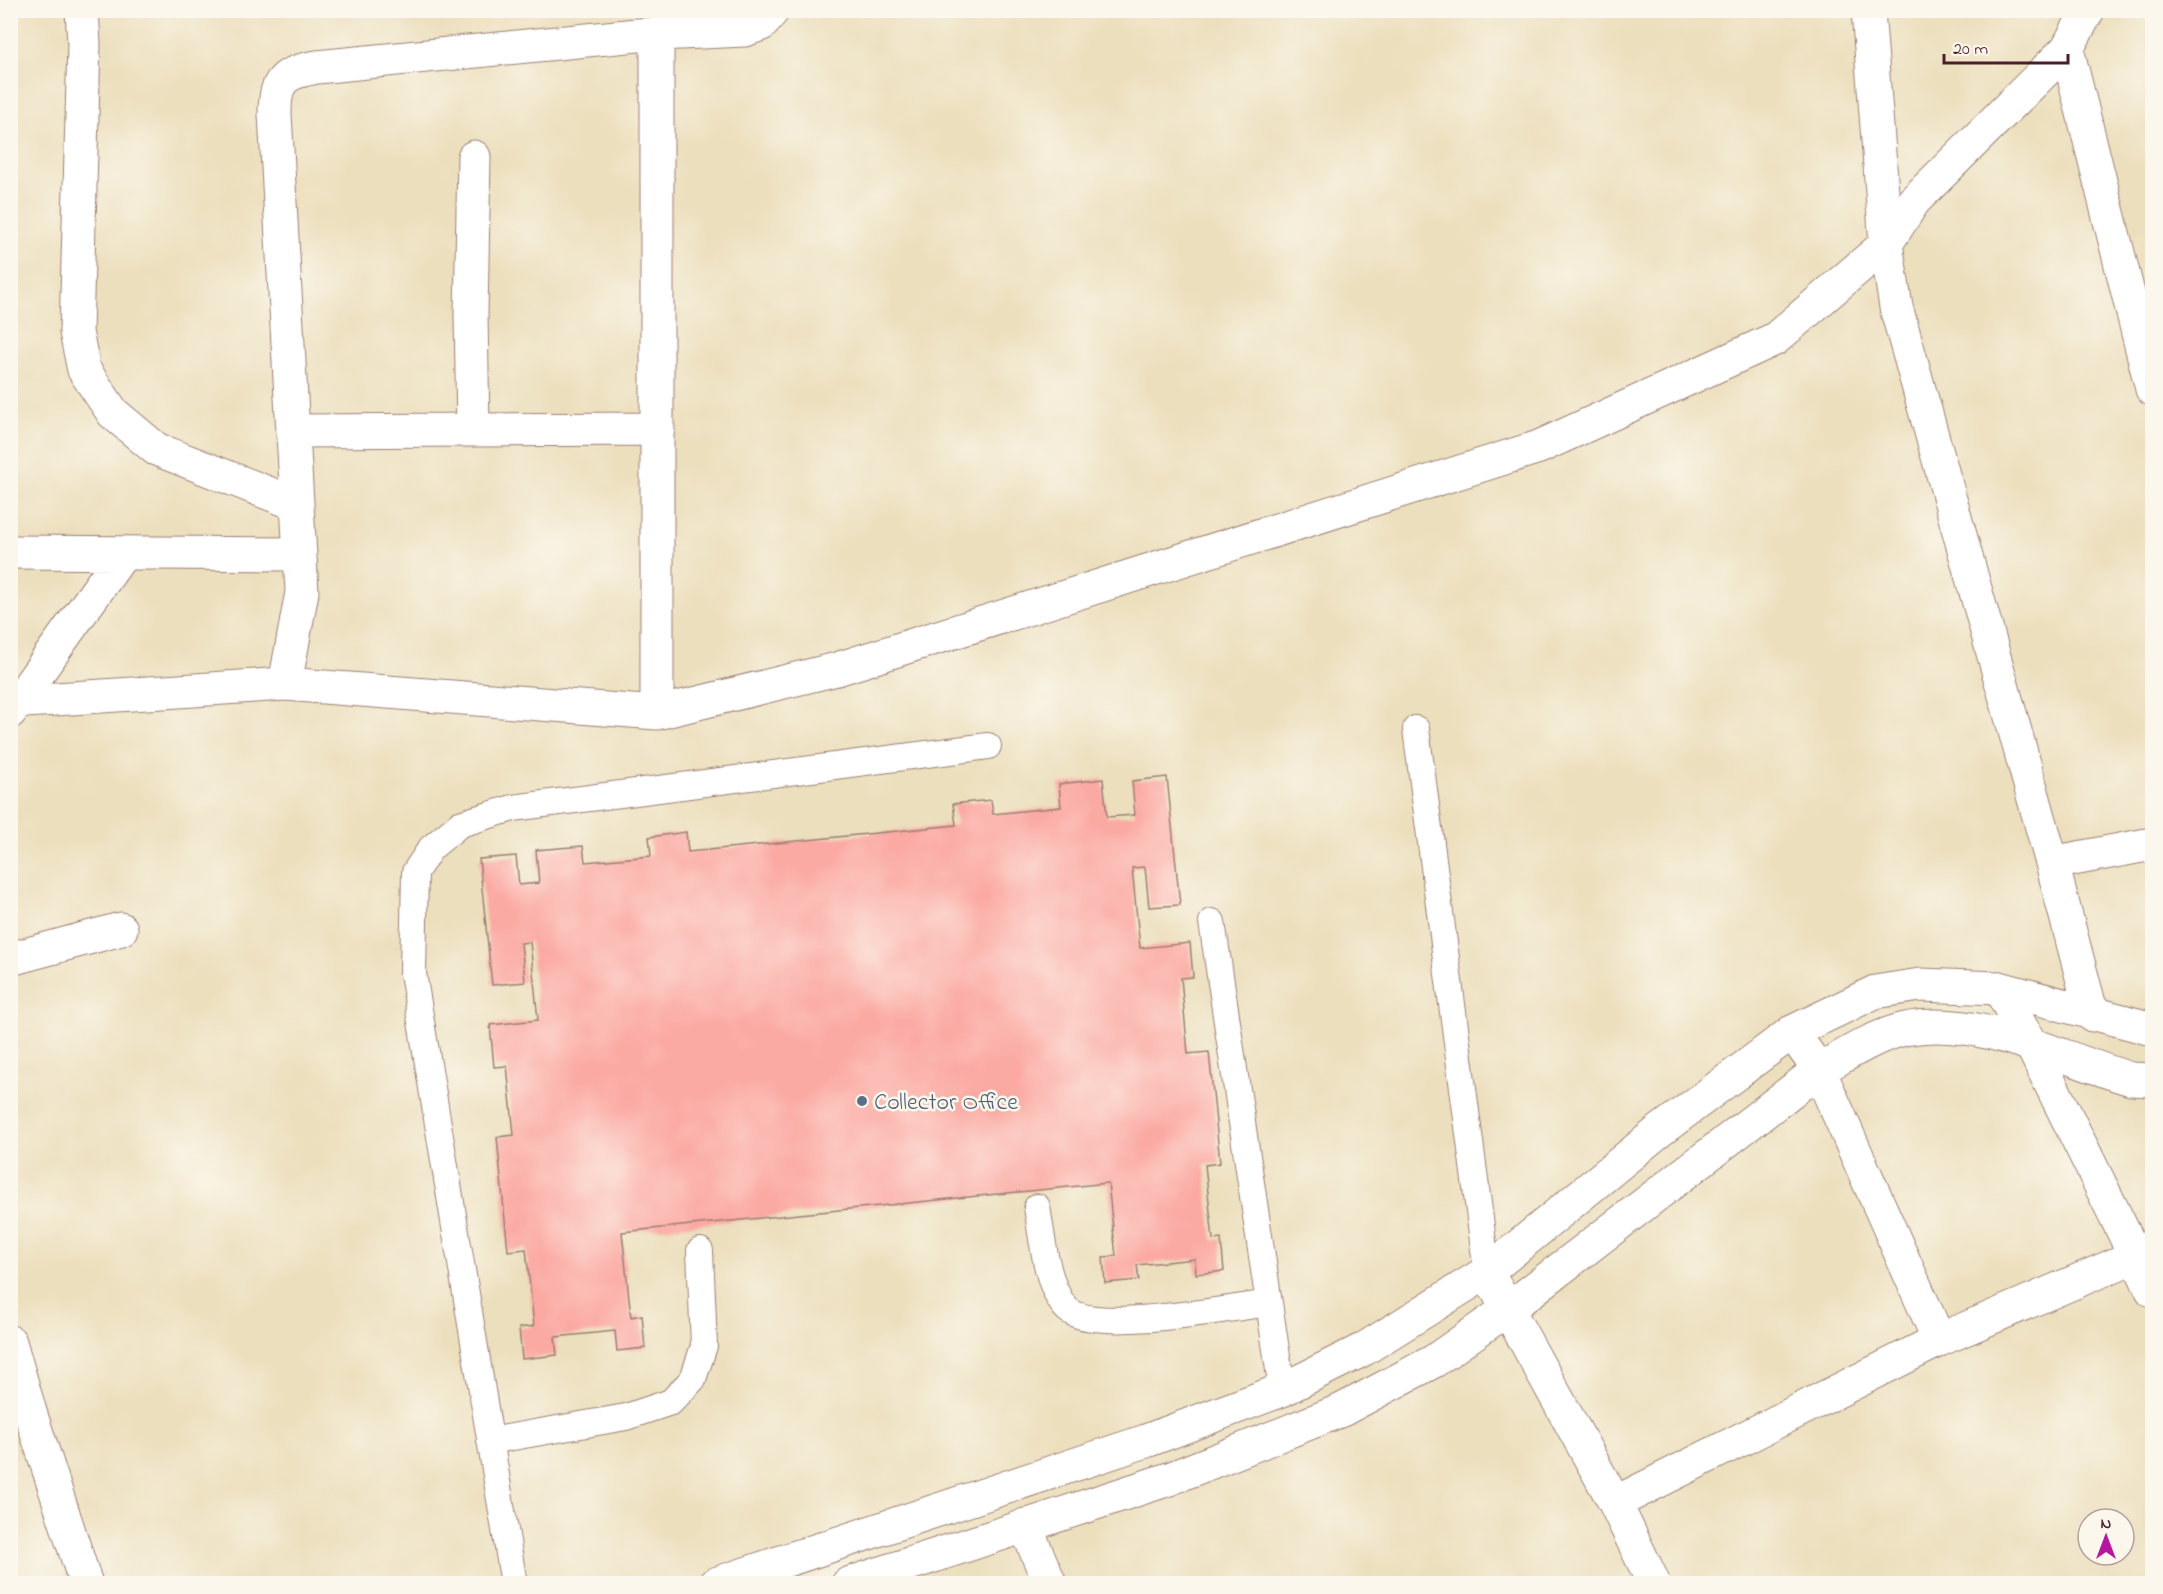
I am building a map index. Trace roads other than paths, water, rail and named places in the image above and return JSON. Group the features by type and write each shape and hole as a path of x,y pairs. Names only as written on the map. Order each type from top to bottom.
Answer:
{"street":[{"path":"82,10 84,44 76,332 84,370 112,413 156,448 296,504"},
{"path":"285,684 302,592 275,114 275,96 280,81 295,72 317,67 643,26 745,30 762,24 773,10"},
{"path":"1868,10 1886,244 1896,308 2052,863 2092,1015"},
{"path":"13,705 285,684 657,713 837,669 1539,447 1775,339 1886,244 1914,201 2067,49 2088,10"},
{"path":"643,26 658,429 657,713"},
{"path":"2067,49 2152,389"},
{"path":"473,429 471,314 474,157"},
{"path":"294,431 658,429"},
{"path":"10,552 300,554"},
{"path":"13,705 123,554"},
{"path":"2052,863 2152,844"},
{"path":"10,959 121,929"},
{"path":"715,1584 1146,1441 1282,1390 1364,1349 1487,1272 1658,1132 1792,1032 1875,992 1920,985 1999,988 2092,1015 2152,1029"},
{"path":"1999,988 2144,1253 2152,1290"},
{"path":"848,1584 1169,1479 1341,1410 1434,1361 1508,1309 1819,1071 1868,1042 1906,1029 1974,1029 2120,1076 2152,1080"},
{"path":"1792,1032 1819,1071 1939,1340"},
{"path":"1615,1503 1939,1340 2144,1253"},
{"path":"1487,1272 1615,1503 1654,1584"},
{"path":"10,1342 20,1415 86,1584"},
{"path":"1025,1525 1050,1584"}],"lane":[{"path":"1416,729 1487,1272"},
{"path":"514,1584 412,973 415,872 430,848 460,824 513,808 988,746"},
{"path":"1212,922 1282,1390"},
{"path":"1037,1207 1051,1278 1066,1309 1085,1318 1110,1320 1157,1317 1269,1303"},
{"path":"490,1441 626,1417 671,1402 693,1379 704,1346 700,1251"}],"place":[{"name":"Collector Office","path":"862,1101"}]}
